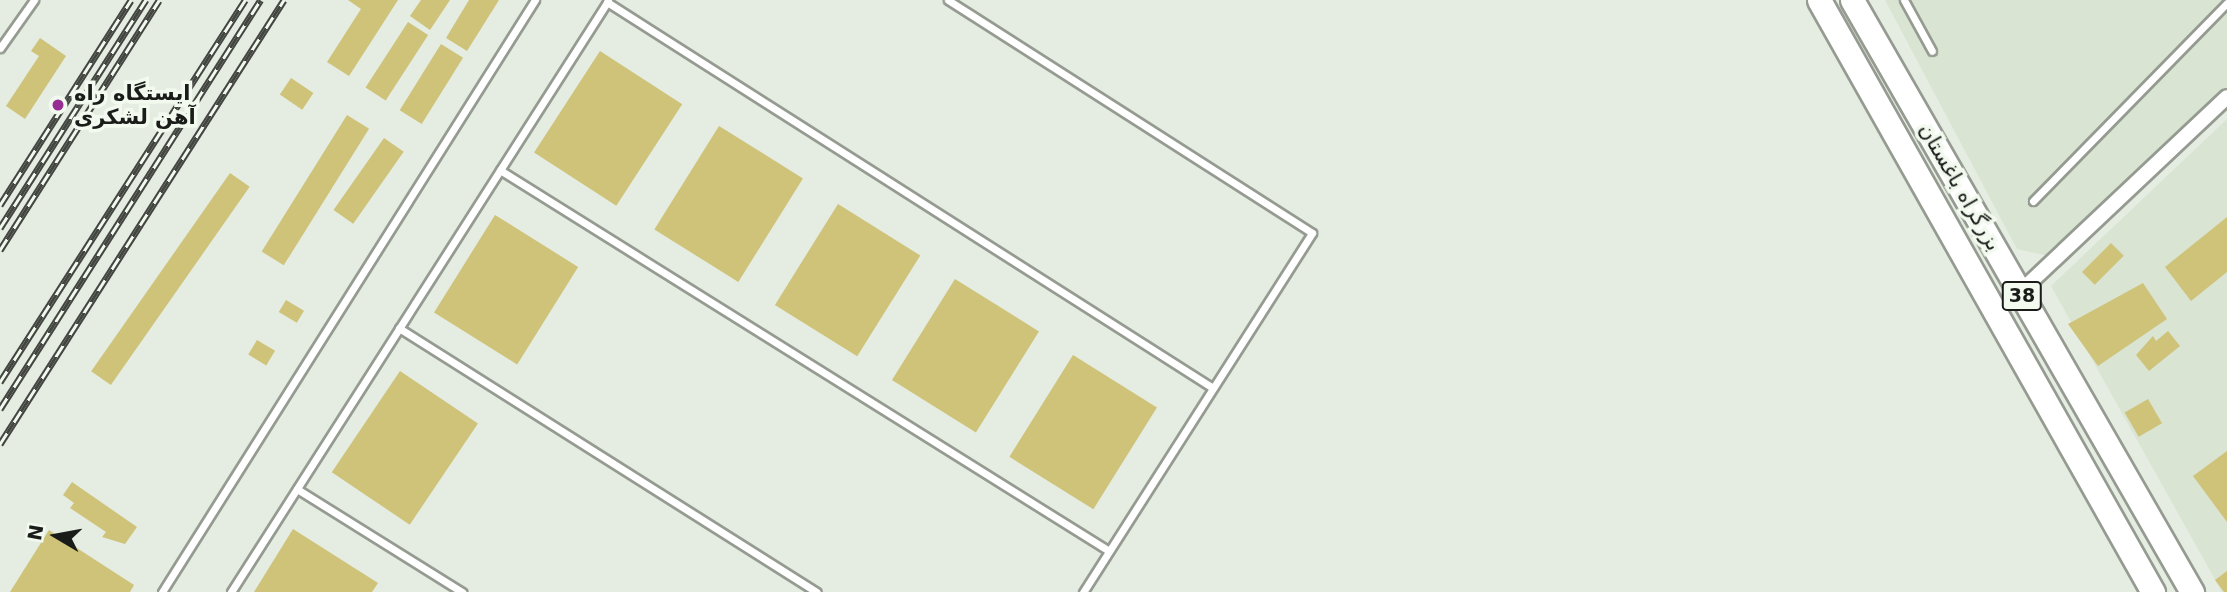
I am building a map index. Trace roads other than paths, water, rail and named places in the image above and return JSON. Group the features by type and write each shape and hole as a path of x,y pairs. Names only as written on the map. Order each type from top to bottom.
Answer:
{"highway":[{"name":"بزرگراه باغستان","path":"1819,0 2153,592"},
{"name":"بزرگراه باغستان","path":"1853,0 2192,592"}],"street":[{"path":"2020,292 2227,97"}],"lane":[{"path":"0,48 34,0"},
{"path":"162,592 535,0"},
{"path":"948,0 1312,233 1083,592"},
{"path":"1904,0 1932,51"},
{"path":"231,592 608,1 1213,388"},
{"path":"2033,201 2227,3"},
{"path":"500,170 1109,551"},
{"path":"399,328 817,592"},
{"path":"297,489 462,592"}],"railway":[{"path":"0,205 131,0"},
{"path":"0,228 146,0"},
{"path":"0,250 159,0"},
{"path":"0,382 245,0"},
{"path":"0,409 261,0"},
{"path":"0,444 284,0"}],"place":[{"name":"ایستگاه راه آهن لشکری","path":"58,105"}]}
